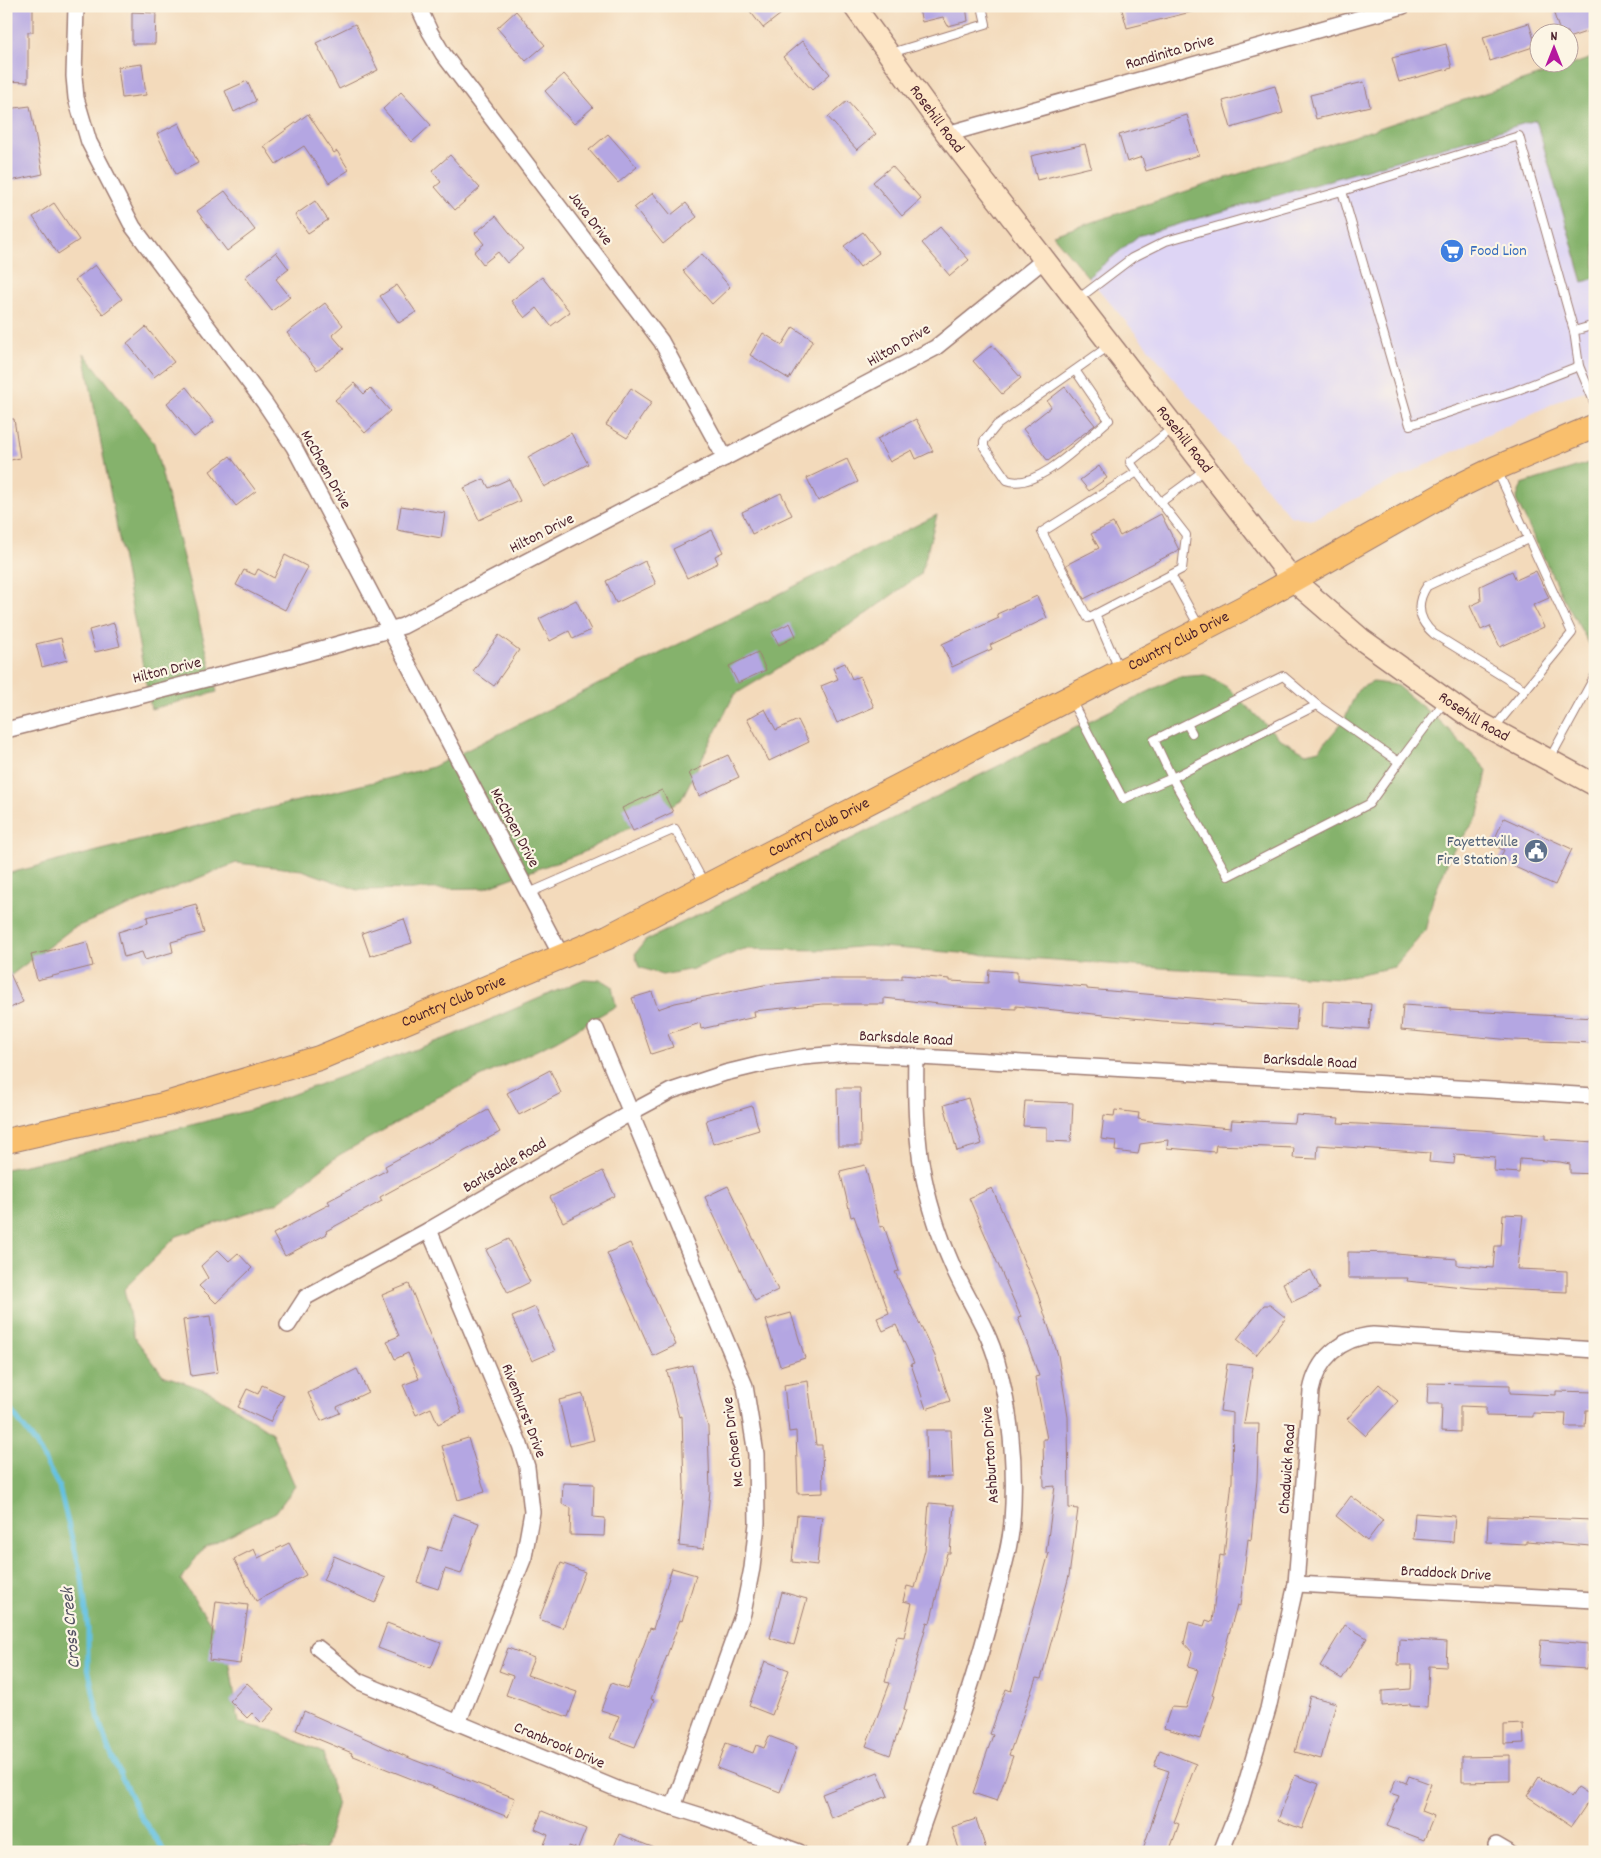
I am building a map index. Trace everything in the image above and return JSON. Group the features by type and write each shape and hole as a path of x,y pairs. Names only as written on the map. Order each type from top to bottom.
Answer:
{"main road":[{"name":"Rosehill Road","path":"854,6 887,54 947,134 1293,580 1360,639 1446,700 1492,730 1595,784"},
{"name":"Country Club Drive","path":"6,1141 164,1105 319,1058 608,937 1200,630 1293,580 1389,524 1496,468 1595,426"}],"street":[{"name":"McChoen Drive","path":"76,6 75,91 81,121 89,142 133,227 264,402 294,447 562,956"},
{"name":"Java Drive","path":"418,6 443,54 661,341 726,458"},
{"name":"Randinita Drive","path":"947,134 1403,6"},
{"name":"Hilton Drive","path":"6,730 403,626 935,348 1044,260"},
{"name":"Mc Choen Drive","path":"596,1029 745,1386 756,1454 757,1523 752,1568 743,1613 673,1807"},
{"name":"Barksdale Road","path":"288,1325 306,1297 429,1230 630,1113 671,1092 725,1073 758,1064 803,1057 850,1053 1595,1096"},
{"name":"Ashburton Drive","path":"912,1852 970,1692 983,1650 1007,1551 1012,1524 1013,1495 1010,1426 996,1359 941,1238 923,1180 914,1112 916,1057"},
{"name":"Rivenhurst Drive","path":"429,1230 520,1445 531,1489 529,1535 524,1557 458,1723"},
{"name":"Chadwick Road","path":"1221,1852 1240,1804 1268,1709 1296,1584 1311,1391 1317,1370 1331,1352 1350,1339 1373,1335 1595,1350"},
{"name":"Braddock Drive","path":"1296,1584 1595,1600"},
{"name":"Cranbrook Drive","path":"318,1648 360,1682 622,1791 799,1852"}],"lane":[{"path":"887,54 986,24 982,6"},
{"path":"1076,300 1132,258 1166,241 1342,191 1519,136 1574,331 1579,366 1595,404"},
{"path":"1342,191 1410,424 1515,391 1579,366"},
{"path":"1574,331 1595,325"},
{"path":"1075,370 1109,420 1054,466 1029,480 1012,482 1007,480 985,450 984,441 996,424 1110,345"},
{"path":"1137,472 1042,532 1088,618 1096,616 1182,569 1186,534 1130,462 1174,427"},
{"path":"1161,502 1206,468"},
{"path":"1492,730 1572,633 1496,468"},
{"path":"1525,690 1434,634 1424,625 1420,614 1420,604 1422,594 1427,586 1528,540"},
{"path":"1171,575 1200,630"},
{"path":"1096,616 1120,671"},
{"path":"1399,762 1317,705 1283,676 1263,691 1244,701 1223,706 1154,740 1172,778 1228,876 1369,804 1446,700"},
{"path":"1548,761 1595,676"},
{"path":"1070,698 1123,799 1172,778 1205,756 1241,739 1262,733 1317,705"},
{"path":"1223,706 1228,714"},
{"path":"1207,714 1212,723"},
{"path":"1277,715 1282,723"},
{"path":"1187,724 1192,733"},
{"path":"1257,725 1262,733"},
{"path":"529,893 675,829 706,887"}],"shaded area":[{"path":"1536,120 1582,281 1595,278 1595,388 1571,395 1313,519 1290,516 1088,277 1138,236"}],"green space":[{"path":"1595,57 1595,278 1583,282 1536,120 1138,236 1088,277 1053,235 1549,72 1578,72 1578,63"},
{"path":"84,353 154,443 217,692 151,709"},
{"path":"1595,461 1595,654 1563,598 1516,500 1522,484"},
{"path":"937,515 921,574 856,621 734,695 681,800 582,853 484,888 358,890 302,870 236,863 73,928 6,979 6,874 433,767"},
{"path":"1205,675 1227,687 1279,738 1306,753 1319,750 1344,720 1358,689 1373,682 1396,685 1443,724 1487,770 1479,815 1451,854 1433,898 1425,931 1394,967 1341,978 1162,968 867,946 827,950 744,949 693,969 662,975 639,967 635,954 645,941 1178,677"},
{"path":"584,979 602,980 612,986 616,1006 556,1041 428,1102 405,1118 339,1155 277,1203 177,1236 124,1289 134,1337 163,1375 211,1392 272,1433 295,1486 276,1512 203,1548 181,1580 227,1647 239,1723 274,1731 323,1753 337,1806 324,1852 6,1852 6,1169 74,1155 250,1110 449,1037"}],"building":[{"path":"10,6 33,6 33,32 28,32 28,82 6,81"},
{"path":"746,6 775,6 781,14 763,28"},
{"path":"918,6 966,6 968,21 948,26 943,17 922,22"},
{"path":"1121,6 1194,6 1195,11 1127,28"},
{"path":"1575,6 1595,6 1595,29 1578,35 1578,22 1557,22 1554,14"},
{"path":"516,11 545,45 526,61 497,28"},
{"path":"132,12 156,13 155,44 132,44"},
{"path":"1528,23 1528,49 1490,61 1483,37"},
{"path":"355,24 378,70 339,89 316,43"},
{"path":"802,41 830,74 812,90 783,57"},
{"path":"1446,44 1452,68 1399,82 1392,58"},
{"path":"142,64 146,95 122,98 118,67"},
{"path":"564,74 593,107 574,124 545,91"},
{"path":"247,81 256,101 234,112 225,91"},
{"path":"1364,82 1370,106 1316,119 1310,95"},
{"path":"1275,86 1283,113 1231,128 1223,101"},
{"path":"401,92 431,125 412,142 383,109"},
{"path":"847,101 876,134 857,150 828,117"},
{"path":"30,106 43,174 6,182 6,130 10,130 7,109"},
{"path":"308,114 334,153 337,151 349,170 329,183 304,146 276,164 264,146"},
{"path":"1187,115 1199,155 1146,171 1142,157 1127,162 1119,135"},
{"path":"179,123 198,163 176,174 157,134"},
{"path":"608,134 637,167 618,183 589,150"},
{"path":"1085,144 1091,167 1037,180 1031,156"},
{"path":"450,155 480,188 455,210 435,187 441,182 432,171"},
{"path":"892,166 921,199 902,216 873,182"},
{"path":"225,191 255,230 227,251 197,211"},
{"path":"653,193 671,215 686,203 697,217 663,244 634,208"},
{"path":"315,201 328,220 308,233 295,215"},
{"path":"54,203 79,240 58,254 33,217"},
{"path":"496,216 523,249 507,263 498,252 483,264 474,252 484,244 475,233"},
{"path":"940,227 969,260 950,276 922,243"},
{"path":"863,232 879,253 860,267 844,246"},
{"path":"276,252 289,269 276,279 290,297 272,311 245,277"},
{"path":"702,254 730,287 712,304 683,271"},
{"path":"95,265 122,299 103,314 75,280"},
{"path":"542,277 570,312 551,326 537,308 525,318 511,301"},
{"path":"397,285 416,312 399,323 380,296"},
{"path":"325,303 343,325 332,335 344,349 317,370 287,333"},
{"path":"146,327 174,362 154,377 127,343"},
{"path":"793,327 813,340 789,379 750,355 763,333 782,345"},
{"path":"992,345 1021,378 1002,394 973,361"},
{"path":"354,383 364,394 370,388 390,411 365,433 335,400"},
{"path":"186,387 214,422 194,437 167,403"},
{"path":"1065,387 1095,425 1048,461 1023,429 1051,407 1047,401"},
{"path":"631,388 652,402 627,438 606,425"},
{"path":"6,419 14,419 20,458 6,461"},
{"path":"916,419 933,451 916,459 912,450 890,462 877,439"},
{"path":"571,433 588,464 544,487 528,457"},
{"path":"230,456 256,491 236,506 210,471"},
{"path":"847,459 858,482 818,501 807,478"},
{"path":"1099,466 1107,478 1089,491 1080,480"},
{"path":"484,479 489,488 509,479 520,501 479,520 464,488"},
{"path":"781,493 792,515 752,534 742,512"},
{"path":"401,506 445,513 441,538 397,530"},
{"path":"1161,514 1179,550 1084,599 1066,565 1099,548 1091,534 1113,523 1120,536"},
{"path":"712,530 723,552 715,556 718,563 687,578 673,549"},
{"path":"285,555 308,567 285,610 236,585 244,570 255,575 258,569 274,578"},
{"path":"645,561 656,584 616,603 606,581"},
{"path":"1512,571 1516,580 1536,571 1549,598 1533,605 1544,627 1500,647 1490,626 1481,630 1470,606 1481,601 1480,586"},
{"path":"1037,596 1047,618 990,645 992,649 952,667 942,644 999,618 997,614"},
{"path":"576,600 591,630 573,639 569,631 550,641 539,619"},
{"path":"114,623 120,646 95,652 89,630"},
{"path":"790,623 796,636 779,645 772,632"},
{"path":"499,635 519,650 494,686 473,671"},
{"path":"61,638 67,660 42,667 36,644"},
{"path":"758,652 766,670 738,683 729,666"},
{"path":"845,663 852,679 860,676 874,707 837,723 821,686 838,679 833,668"},
{"path":"765,709 776,730 798,720 809,742 769,761 747,719"},
{"path":"728,755 739,777 699,796 689,773"},
{"path":"662,790 673,812 633,831 622,808"},
{"path":"1504,818 1572,849 1555,885 1499,860 1504,850 1492,845"},
{"path":"196,904 204,933 171,942 173,952 145,960 142,952 124,957 118,932 148,923 147,917"},
{"path":"404,919 412,943 370,956 362,933"},
{"path":"87,942 93,966 37,980 31,955"},
{"path":"6,965 23,1002 6,1010"},
{"path":"989,970 1017,972 1017,981 1087,987 1087,989 1250,1003 1298,1005 1296,1030 1162,1021 1016,1006 1016,1009 967,1007 884,998 884,1004 823,1004 754,1011 755,1017 701,1029 700,1023 668,1034 673,1047 651,1054 632,998 652,992 658,1009 675,1003 764,985 822,979 902,979 902,975 950,979 950,981 988,983"},
{"path":"1323,1001 1371,1004 1369,1029 1322,1026"},
{"path":"1403,1005 1450,1008 1450,1010 1595,1018 1595,1043 1512,1040 1401,1030"},
{"path":"550,1070 561,1093 519,1115 507,1093"},
{"path":"837,1088 860,1088 861,1146 838,1146"},
{"path":"968,1098 982,1144 957,1151 944,1105"},
{"path":"1025,1101 1073,1103 1071,1142 1047,1141 1047,1127 1023,1126"},
{"path":"752,1106 759,1130 713,1144 706,1120"},
{"path":"488,1110 500,1132 380,1197 382,1201 326,1231 327,1234 285,1256 273,1234 330,1204 328,1201 387,1170 385,1166"},
{"path":"1115,1110 1139,1113 1138,1119 1150,1121 1231,1128 1232,1120 1295,1123 1296,1115 1339,1118 1338,1123 1545,1135 1545,1139 1595,1142 1595,1174 1570,1173 1570,1164 1560,1162 1520,1159 1519,1173 1494,1171 1495,1157 1455,1154 1454,1164 1429,1162 1430,1153 1318,1145 1317,1159 1293,1158 1294,1148 1216,1145 1215,1152 1167,1148 1168,1140 1140,1144 1138,1154 1115,1151 1116,1141 1101,1139 1104,1115 1114,1116"},
{"path":"865,1165 880,1227 884,1226 899,1271 895,1272 935,1356 950,1401 926,1409 911,1364 914,1363 896,1325 883,1331 877,1318 889,1313 854,1216 851,1217 840,1171"},
{"path":"603,1171 615,1196 563,1222 550,1197"},
{"path":"728,1186 778,1290 755,1301 705,1197"},
{"path":"992,1188 1037,1292 1058,1355 1068,1417 1069,1508 1078,1509 1069,1576 1041,1679 1036,1678 1009,1755 1013,1756 997,1801 973,1793 993,1735 990,1734 1006,1689 1011,1691 1049,1553 1046,1553 1055,1486 1044,1487 1043,1439 1047,1439 1035,1377 1039,1376 1018,1318 1021,1317 969,1198"},
{"path":"1503,1214 1523,1215 1517,1269 1567,1271 1567,1292 1472,1288 1407,1281 1408,1278 1348,1278 1348,1252 1396,1253 1457,1259 1457,1265 1493,1268 1495,1246 1501,1246"},
{"path":"509,1239 530,1282 508,1293 486,1250"},
{"path":"630,1243 676,1345 653,1356 607,1253"},
{"path":"218,1250 229,1261 238,1253 252,1268 216,1303 199,1286 208,1278 201,1266"},
{"path":"1311,1270 1320,1289 1292,1302 1283,1283"},
{"path":"409,1284 462,1413 438,1424 431,1408 416,1415 403,1385 419,1379 408,1353 395,1359 387,1341 399,1336 382,1295"},
{"path":"1264,1305 1270,1305 1286,1318 1256,1355 1237,1339"},
{"path":"535,1307 555,1351 532,1361 512,1317"},
{"path":"791,1313 805,1358 780,1366 766,1320"},
{"path":"210,1316 218,1372 191,1376 183,1320"},
{"path":"1227,1364 1253,1367 1244,1424 1259,1424 1257,1480 1251,1540 1248,1539 1240,1606 1237,1605 1212,1695 1214,1696 1200,1739 1164,1728 1171,1707 1186,1708 1198,1670 1188,1667 1192,1652 1184,1643 1189,1622 1204,1626 1206,1620 1212,1622 1220,1555 1224,1556 1232,1481 1233,1413 1220,1411"},
{"path":"692,1365 708,1427 710,1491 704,1549 679,1546 684,1488 682,1416 679,1417 667,1371"},
{"path":"357,1369 368,1392 337,1407 340,1413 321,1421 308,1393"},
{"path":"808,1381 816,1445 822,1445 823,1493 798,1494 796,1431 789,1432 784,1385"},
{"path":"1428,1383 1510,1385 1510,1393 1556,1395 1556,1391 1595,1392 1595,1410 1586,1410 1585,1427 1565,1427 1566,1414 1533,1413 1533,1417 1486,1416 1486,1407 1460,1406 1460,1432 1441,1431 1442,1404 1427,1404"},
{"path":"1379,1384 1398,1401 1366,1436 1347,1419"},
{"path":"262,1385 284,1395 270,1422 238,1407 247,1389 258,1394"},
{"path":"583,1394 594,1440 570,1446 559,1400"},
{"path":"926,1430 951,1430 953,1477 927,1478"},
{"path":"468,1438 485,1492 458,1500 442,1446"},
{"path":"563,1483 594,1484 593,1517 605,1518 604,1536 570,1535 571,1508 562,1504"},
{"path":"1351,1496 1383,1520 1367,1541 1336,1516"},
{"path":"929,1503 954,1505 950,1553 947,1553 930,1623 927,1622 904,1709 906,1710 890,1755 866,1746 890,1683 885,1682 897,1636 904,1637 912,1603 903,1601 907,1586 915,1588 925,1550"},
{"path":"1415,1513 1455,1516 1453,1542 1413,1539"},
{"path":"453,1514 479,1523 461,1574 445,1569 438,1589 417,1582 429,1547 441,1551"},
{"path":"797,1515 822,1517 817,1565 792,1562"},
{"path":"1488,1516 1592,1520 1591,1546 1526,1541 1526,1544 1487,1542"},
{"path":"289,1543 306,1575 256,1601 234,1559 254,1549 258,1558"},
{"path":"334,1556 386,1578 375,1603 323,1580"},
{"path":"561,1563 585,1572 563,1628 539,1619"},
{"path":"672,1568 696,1575 682,1621 680,1620 651,1699 654,1700 635,1747 610,1738 619,1716 601,1710 611,1683 628,1689 650,1628 653,1629"},
{"path":"782,1592 807,1599 794,1645 770,1638"},
{"path":"216,1601 248,1605 240,1664 209,1660"},
{"path":"387,1623 441,1643 431,1668 378,1648"},
{"path":"1345,1625 1367,1638 1342,1679 1320,1666"},
{"path":"1399,1639 1447,1642 1446,1667 1429,1666 1427,1707 1410,1706 1410,1704 1382,1706 1382,1691 1411,1689 1412,1665 1398,1665"},
{"path":"1541,1640 1588,1644 1587,1669 1539,1666"},
{"path":"508,1648 534,1658 527,1675 577,1692 568,1717 506,1695 513,1676 499,1671"},
{"path":"765,1661 789,1670 772,1715 749,1706"},
{"path":"247,1683 275,1709 262,1723 252,1713 247,1718 230,1701"},
{"path":"1310,1696 1336,1703 1321,1759 1295,1752"},
{"path":"304,1711 414,1760 515,1798 508,1817 351,1755 352,1753 296,1730"},
{"path":"1523,1724 1524,1743 1504,1744 1504,1725"},
{"path":"769,1736 797,1747 780,1792 717,1768 726,1743 753,1753 756,1745 764,1748"},
{"path":"1160,1750 1196,1764 1174,1822 1179,1824 1169,1852 1142,1852 1169,1771 1154,1766"},
{"path":"1510,1756 1510,1781 1462,1782 1462,1757"},
{"path":"878,1772 888,1796 831,1818 822,1794"},
{"path":"1295,1775 1319,1784 1302,1829 1278,1820"},
{"path":"1409,1776 1431,1784 1421,1811 1434,1816 1424,1840 1387,1826 1399,1796 1390,1793 1396,1779 1406,1783"},
{"path":"1539,1777 1571,1797 1578,1787 1592,1796 1572,1826 1527,1796"},
{"path":"542,1811 586,1829 578,1849 569,1846 567,1852 541,1852 548,1835 535,1829"},
{"path":"976,1819 987,1852 960,1852 952,1827"},
{"path":"619,1834 662,1851 662,1852 612,1852"}],"waterway":[{"name":"Cross Creek","path":"6,1404 36,1444 59,1487 82,1578 88,1629 88,1667 99,1720 108,1748 139,1814 165,1852"}],"place":[{"name":"Food Lion","path":"1452,251"},
{"name":"Fayetteville Fire Station 3","path":"1536,851"}]}
